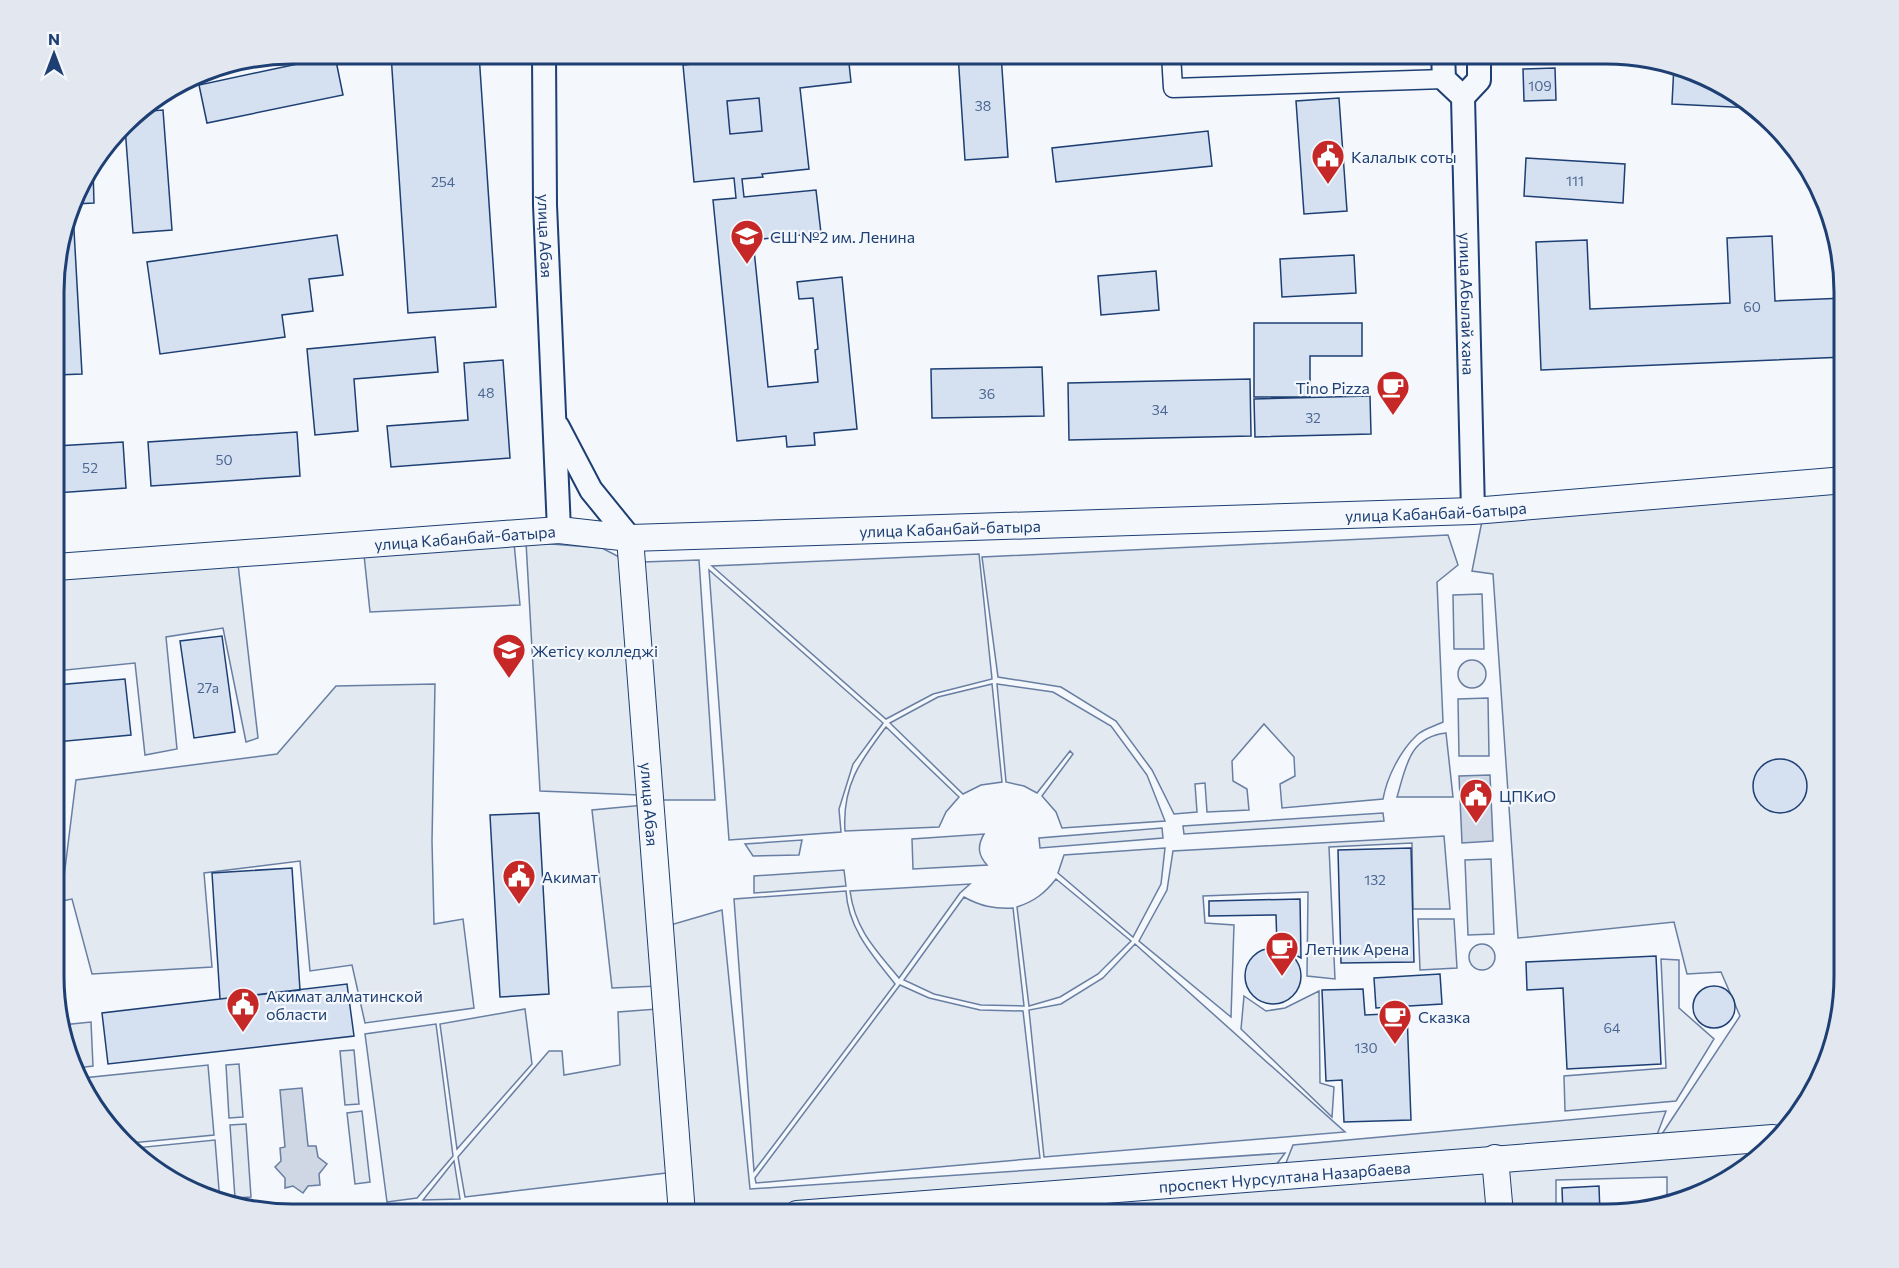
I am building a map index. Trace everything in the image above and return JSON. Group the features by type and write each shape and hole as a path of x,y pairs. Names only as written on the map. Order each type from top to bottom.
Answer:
{"main road":[{"name":"улица Кабанбай-батыра","path":"64,566 559,530 630,538 1473,510 1834,481"},
{"name":"улица Абая","path":"630,538 681,1204"},
{"name":"проспект Нурсултана Назарбаева","path":"922,1204 1766,1138"},
{"path":"1495,1158 1499,1204"}],"street":[{"name":"улица Абая","path":"544,64 545,205 559,530"},
{"path":"1172,64 1173,88 1444,79"},
{"path":"1443,64 1444,79 1463,97 1479,80 1479,64"},
{"name":"улица Абылай хана","path":"1463,97 1473,510"},
{"name":"улица Абая","path":"554,417 591,490 630,538"}],"shaded area":[{"path":"1834,491 1833,1005 1827,1035 1817,1063 1804,1090 1778,1126 1662,1134 1740,1016 1721,972 1687,974 1674,922 1518,938 1493,574 1472,571 1482,521"},
{"path":"1448,535 1458,565 1437,582 1443,722 1426,729 1411,741 1391,773 1383,799 1282,808 1280,784 1295,776 1294,757 1264,724 1232,761 1233,781 1247,789 1249,810 1207,812 1205,783 1195,784 1197,812 1174,814 1152,770 1116,721 1061,687 998,677 982,557"},
{"path":"526,542 602,548 623,559 639,795 540,791"},
{"path":"514,543 520,605 370,612 364,555"},
{"path":"979,554 992,679 933,694 886,719 712,566"},
{"path":"699,560 715,800 657,800 643,562"},
{"path":"238,564 258,738 246,742 223,628 166,637 177,749 145,755 135,663 64,670 64,576"},
{"path":"709,570 883,723 853,764 839,809 841,832 729,840"},
{"path":"1482,594 1484,649 1454,649 1453,595"},
{"path":"1472,660 1482,664 1486,674 1482,684 1472,688 1462,684 1458,674 1462,664"},
{"path":"435,684 432,841 434,924 463,919 474,1008 365,1023 352,965 310,971 300,861 204,873 212,967 92,974 72,899 64,900 64,877 76,780 277,754 336,686"},
{"path":"992,684 1002,782 981,785 963,794 890,723 938,697"},
{"path":"997,684 1053,692 1111,726 1147,775 1165,821 1062,828 1056,812 1042,796 1073,754 1070,751 1037,793 1024,786 1006,782"},
{"path":"1488,698 1489,756 1459,756 1458,699"},
{"path":"886,727 959,797 946,812 939,827 845,831 846,801 850,787 868,751"},
{"path":"1446,733 1453,797 1397,797 1411,755 1417,747 1424,740"},
{"path":"1490,775 1493,841 1462,843 1459,776"},
{"path":"644,805 658,986 612,988 592,810"},
{"path":"1383,813 1384,821 1184,834 1183,826"},
{"path":"1162,828 1163,838 1040,848 1039,838"},
{"path":"984,834 980,842 980,850 987,865 913,869 912,839"},
{"path":"1444,836 1450,909 1413,909 1412,843 1329,847 1335,979 1307,976 1308,892 1203,896 1205,923 1234,925 1231,1017 1139,941 1167,890 1173,851"},
{"path":"802,840 799,855 753,856 745,844"},
{"path":"1165,848 1161,884 1133,937 1058,873 1064,855"},
{"path":"1491,859 1494,934 1468,935 1465,860"},
{"path":"844,870 846,886 754,893 754,876"},
{"path":"1056,879 1131,941 1098,974 1060,997 1029,1006 1017,907 1039,896"},
{"path":"970,884 960,893 899,978 861,928 850,891"},
{"path":"846,891 851,918 857,930 870,952 895,984 754,1171 734,899"},
{"path":"964,897 987,906 1013,908 1024,1006 981,1005 934,994 904,980"},
{"path":"722,910 750,1189 1285,1153 1273,1169 786,1204 688,1204 667,926"},
{"path":"1418,919 1454,919 1457,968 1420,970"},
{"path":"1135,944 1345,1132 1044,1157 1029,1010 1061,1004 1103,978"},
{"path":"1482,944 1491,948 1495,957 1491,966 1482,970 1473,966 1469,957 1473,948"},
{"path":"1661,959 1679,960 1679,1008 1714,1039 1676,1101 1565,1111 1564,1076 1666,1068"},
{"path":"900,985 929,998 980,1010 1023,1011 1040,1158 756,1183 755,1178"},
{"path":"1319,991 1320,1083 1334,1087 1332,1117 1241,1029 1244,996 1266,1011 1285,1008"},
{"path":"525,1009 532,1064 457,1149 440,1024"},
{"path":"657,1009 666,1173 465,1197 458,1157 549,1051 562,1051 564,1075 620,1065 618,1012"},
{"path":"91,1022 93,1066 84,1067 70,1024"},
{"path":"436,1024 453,1156 417,1198 387,1202 365,1034"},
{"path":"354,1050 359,1104 345,1105 340,1051"},
{"path":"239,1064 243,1117 229,1118 226,1065"},
{"path":"208,1065 214,1135 137,1142 103,1102 89,1077"},
{"path":"302,1088 308,1146 316,1146 318,1157 327,1164 319,1174 320,1185 308,1186 303,1193 293,1186 285,1188 285,1178 275,1167 281,1161 280,1148 285,1147 280,1090"},
{"path":"362,1111 370,1182 355,1184 347,1113"},
{"path":"1666,1111 1655,1140 1284,1168 1293,1145"},
{"path":"246,1124 251,1197 235,1196 230,1125"},
{"path":"215,1140 219,1191 178,1173 142,1147"},
{"path":"1756,1147 1721,1173 1667,1196 1667,1177 1556,1180 1556,1204 1507,1204 1504,1165"},
{"path":"454,1161 460,1199 423,1200"},
{"path":"1496,1172 1495,1204 1082,1204"}],"building":[{"path":"297,64 337,64 343,95 207,123 199,85"},
{"path":"392,64 480,64 496,307 408,313"},
{"path":"849,64 851,82 800,88 809,169 762,174 763,177 742,179 744,197 816,190 821,233 753,240 768,387 818,382 815,350 818,349 813,298 799,299 797,282 842,277 857,429 814,433 815,445 787,447 786,436 737,441 713,200 736,198 734,178 694,182 683,65","holes":["759,98 762,131 730,134 727,101"]},
{"path":"959,64 1002,64 1008,157 965,160"},
{"path":"1555,68 1556,100 1524,101 1523,69"},
{"path":"1674,75 1721,95 1739,107 1672,104"},
{"path":"759,98 762,131 730,134 727,101"},
{"path":"1339,98 1347,211 1304,214 1296,101"},
{"path":"163,110 172,230 133,233 126,137 156,111"},
{"path":"1208,131 1212,166 1056,182 1052,148"},
{"path":"1526,158 1625,164 1623,203 1524,196"},
{"path":"93,181 94,203 83,204"},
{"path":"74,228 82,374 64,375 65,277"},
{"path":"337,235 343,275 309,279 313,311 282,315 285,337 160,354 147,262"},
{"path":"1772,236 1775,301 1834,298 1834,357 1541,370 1536,242 1587,240 1590,309 1730,303 1727,238"},
{"path":"1354,255 1356,293 1282,297 1280,259"},
{"path":"1156,271 1159,310 1101,315 1098,276"},
{"path":"1254,323 1362,323 1362,356 1310,356 1310,397 1254,397"},
{"path":"435,337 438,372 354,379 358,431 315,435 307,349"},
{"path":"503,360 510,458 391,467 387,426 468,420 464,363"},
{"path":"1042,367 1044,416 932,418 931,369"},
{"path":"1250,379 1251,436 1069,440 1068,383"},
{"path":"1370,396 1371,434 1255,437 1254,399"},
{"path":"297,432 300,476 151,486 148,442"},
{"path":"123,442 126,488 64,492 64,446"},
{"path":"222,636 235,732 194,738 180,641"},
{"path":"125,679 131,735 64,741 64,684"},
{"path":"1775,759 1785,759 1795,763 1803,771 1807,786 1803,801 1795,809 1785,813 1775,813 1765,809 1757,801 1753,791 1753,781 1757,771 1765,763"},
{"name":"Акимат","path":"539,813 549,994 500,997 490,815"},
{"path":"1411,848 1414,962 1341,963 1338,850"},
{"path":"292,868 300,990 220,999 212,873"},
{"path":"1300,899 1301,958 1277,945 1276,915 1209,916 1209,901"},
{"path":"1268,948 1278,948 1293,956 1299,965 1301,976 1299,987 1293,996 1278,1004 1268,1004 1257,999 1250,992 1245,981 1245,971 1250,960 1257,953"},
{"path":"1656,956 1661,1064 1567,1069 1563,988 1527,990 1526,962"},
{"path":"1440,974 1442,1004 1376,1008 1374,978"},
{"path":"347,984 354,1036 108,1064 102,1013"},
{"path":"1714,986 1722,987 1729,992 1734,999 1734,1015 1729,1022 1722,1027 1714,1028 1706,1027 1699,1022 1694,1015 1693,1007 1694,999 1699,992 1706,987"},
{"path":"1363,989 1365,1015 1407,1013 1411,1120 1344,1122 1342,1080 1326,1081 1322,990"},
{"path":"1599,1186 1600,1204 1563,1204 1562,1188"}],"place":[{"name":"Калалык соты","path":"1328,185"},
{"name":"СШ №2 им. Ленина","path":"747,265"},
{"name":"Tino Pizza","path":"1393,416"},
{"name":"Жетісу колледжі","path":"509,679"},
{"name":"ЦПКиО","path":"1476,824"},
{"name":"Акимат","path":"519,905"},
{"name":"Летник Арена","path":"1282,977"},
{"name":"Акимат алматинской области","path":"243,1033"},
{"name":"Сказка","path":"1395,1045"}]}
